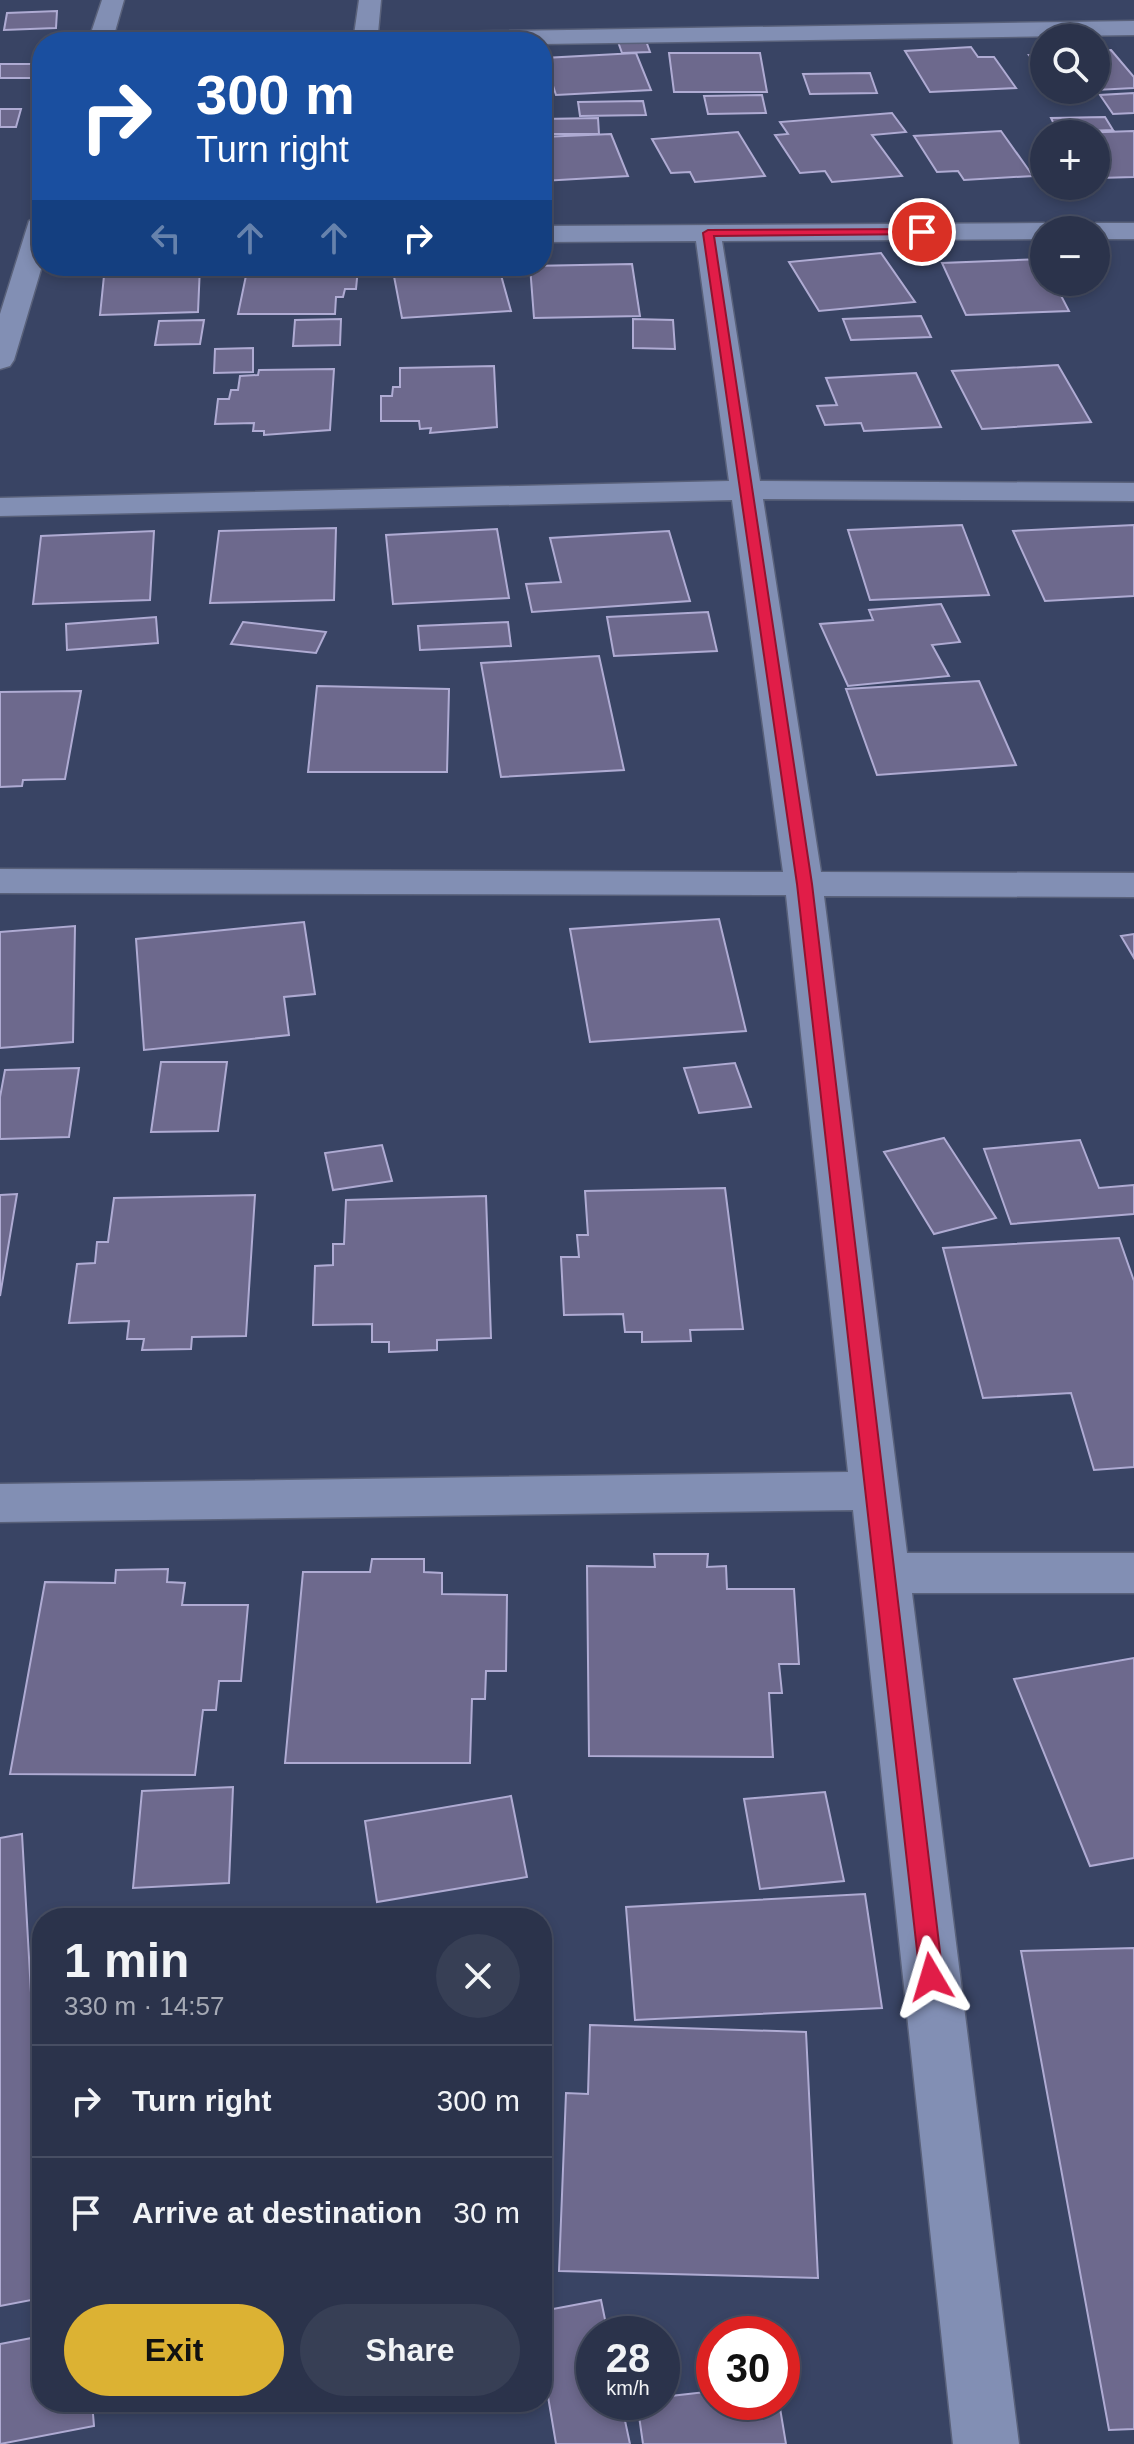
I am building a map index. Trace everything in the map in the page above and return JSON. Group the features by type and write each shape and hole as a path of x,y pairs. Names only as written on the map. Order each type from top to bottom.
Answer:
{"street":[{"path":"103,32 113,0"},
{"path":"366,32 370,0"},
{"path":"552,38 1134,28"},
{"path":"552,234 1030,231"},
{"path":"1110,231 1134,231"},
{"path":"708,233 804,884 986,2444"},
{"path":"0,360 32,258"},
{"path":"0,507 748,490 1134,492"},
{"path":"0,881 1134,885"},
{"path":"0,1503 874,1491"},
{"path":"884,1573 1134,1573"}],"building":[{"path":"57,11 56,28 4,30 7,13"},
{"path":"645,38 650,52 622,53 617,39"},
{"path":"971,47 978,57 994,57 1016,88 930,92 905,51"},
{"path":"1110,50 1134,77 1134,88 1110,89"},
{"path":"636,53 651,90 556,95 552,83 552,58"},
{"path":"669,53 760,53 767,92 674,92"},
{"path":"0,64 32,64 32,78 0,78"},
{"path":"870,73 877,93 810,94 803,74"},
{"path":"1134,93 1134,113 1113,114 1106,104 1110,104 1110,94"},
{"path":"762,95 766,113 708,114 704,96"},
{"path":"643,101 646,115 580,116 578,102"},
{"path":"0,109 21,109 16,127 0,127"},
{"path":"892,113 906,132 872,135 902,176 832,182 825,171 800,173 775,135 788,134 780,122"},
{"path":"1105,117 1107,120 1052,120"},
{"path":"598,118 599,134 552,134 552,119"},
{"path":"1001,131 1030,176 964,180 958,171 937,172 914,136"},
{"path":"1134,131 1134,177 1110,178 1110,132"},
{"path":"738,132 765,176 695,182 690,172 671,173 652,139"},
{"path":"611,134 628,176 552,180 552,137"},
{"path":"881,253 915,302 819,311 789,262"},
{"path":"1030,259 1030,296 1061,296 1069,311 966,315 942,263"},
{"path":"632,264 640,316 534,318 531,276 552,276 552,266"},
{"path":"104,276 200,276 198,312 100,315"},
{"path":"246,276 357,276 356,289 345,289 343,297 336,297 335,314 238,314"},
{"path":"394,276 501,276 511,311 402,318"},
{"path":"921,316 931,337 851,340 843,319"},
{"path":"341,319 340,345 293,346 295,320"},
{"path":"633,319 673,320 675,349 633,348"},
{"path":"204,320 200,344 155,345 159,321"},
{"path":"253,348 253,372 214,373 215,349"},
{"path":"1058,365 1091,422 982,429 952,371"},
{"path":"494,366 497,427 430,433 431,428 420,429 419,421 381,421 381,396 392,396 393,387 400,387 400,368"},
{"path":"334,369 330,430 264,435 264,431 253,431 254,423 215,424 218,399 229,399 231,390 238,390 240,376 258,375 259,370"},
{"path":"916,373 941,427 864,431 861,423 825,425 817,406 837,405 826,378"},
{"path":"962,525 989,595 870,600 848,530"},
{"path":"1134,525 1134,596 1045,601 1013,531"},
{"path":"336,528 334,600 210,603 219,531"},
{"path":"497,529 509,598 393,604 386,535"},
{"path":"154,531 150,600 33,604 41,536"},
{"path":"669,531 690,601 532,612 526,584 561,582 550,538"},
{"path":"941,604 960,642 932,645 949,676 848,686 820,624 873,620 869,610"},
{"path":"708,612 717,651 614,656 607,617"},
{"path":"156,617 158,643 67,650 66,624"},
{"path":"243,622 326,632 316,653 231,644"},
{"path":"508,622 511,646 420,650 418,626"},
{"path":"599,656 624,770 501,777 481,663"},
{"path":"979,681 1016,765 877,775 846,689"},
{"path":"317,686 449,689 447,772 308,772"},
{"path":"81,691 65,779 23,780 22,786 0,787 0,692"},
{"path":"719,919 746,1031 590,1042 570,929"},
{"path":"304,922 315,994 284,997 289,1035 144,1050 136,939"},
{"path":"75,926 73,1042 0,1048 0,932"},
{"path":"1134,934 1134,958 1121,936"},
{"path":"161,1062 227,1062 218,1131 151,1132"},
{"path":"735,1063 751,1107 699,1113 684,1068"},
{"path":"79,1068 69,1137 0,1139 0,1097 5,1070"},
{"path":"944,1138 996,1218 934,1234 884,1152"},
{"path":"1080,1140 1099,1188 1134,1185 1134,1214 1011,1224 984,1149"},
{"path":"382,1145 392,1181 333,1190 325,1153"},
{"path":"725,1188 743,1329 690,1330 691,1341 642,1342 642,1332 625,1332 623,1314 564,1315 561,1257 579,1257 577,1235 588,1235 585,1191"},
{"path":"17,1194 0,1296 0,1195"},
{"path":"255,1195 246,1336 192,1337 191,1349 142,1350 144,1339 127,1339 129,1321 69,1323 77,1264 95,1263 97,1242 108,1242 114,1198"},
{"path":"486,1196 491,1338 437,1340 437,1350 389,1352 389,1342 372,1342 372,1324 313,1325 315,1266 333,1265 333,1244 344,1244 346,1200"},
{"path":"1119,1238 1134,1281 1134,1467 1094,1470 1071,1393 983,1398 943,1248"},
{"path":"654,1554 708,1554 707,1567 726,1566 727,1589 794,1589 799,1664 779,1664 782,1693 769,1693 773,1757 589,1756 587,1566 655,1567"},
{"path":"372,1559 424,1559 424,1572 442,1573 442,1594 507,1595 506,1671 486,1671 485,1699 472,1699 470,1763 285,1763 303,1572 370,1572"},
{"path":"168,1569 167,1582 185,1583 182,1605 248,1605 241,1681 219,1681 216,1710 203,1710 195,1775 10,1774 45,1582 115,1583 116,1570"},
{"path":"1134,1658 1134,1858 1090,1866 1014,1679"},
{"path":"233,1787 229,1883 133,1888 142,1791"},
{"path":"825,1792 844,1881 760,1889 744,1799"},
{"path":"511,1796 527,1877 377,1902 365,1821"},
{"path":"22,1834 32,2010 32,2300 0,2306 0,1838"},
{"path":"865,1894 882,2008 635,2020 626,1907"},
{"path":"1134,1948 1134,2429 1109,2430 1021,1951"},
{"path":"590,2025 806,2032 818,2278 559,2271 566,2093 588,2094"},
{"path":"601,2300 604,2316 576,2316 576,2420 625,2420 630,2444 556,2444 552,2412 552,2309"},
{"path":"32,2338 32,2412 93,2412 94,2426 0,2444 0,2344"},
{"path":"696,2393 696,2420 782,2420 786,2444 643,2444 640,2420 680,2420 680,2395"}],"route":[{"path":"922,232 708,233 804,884 931,1977"}]}
